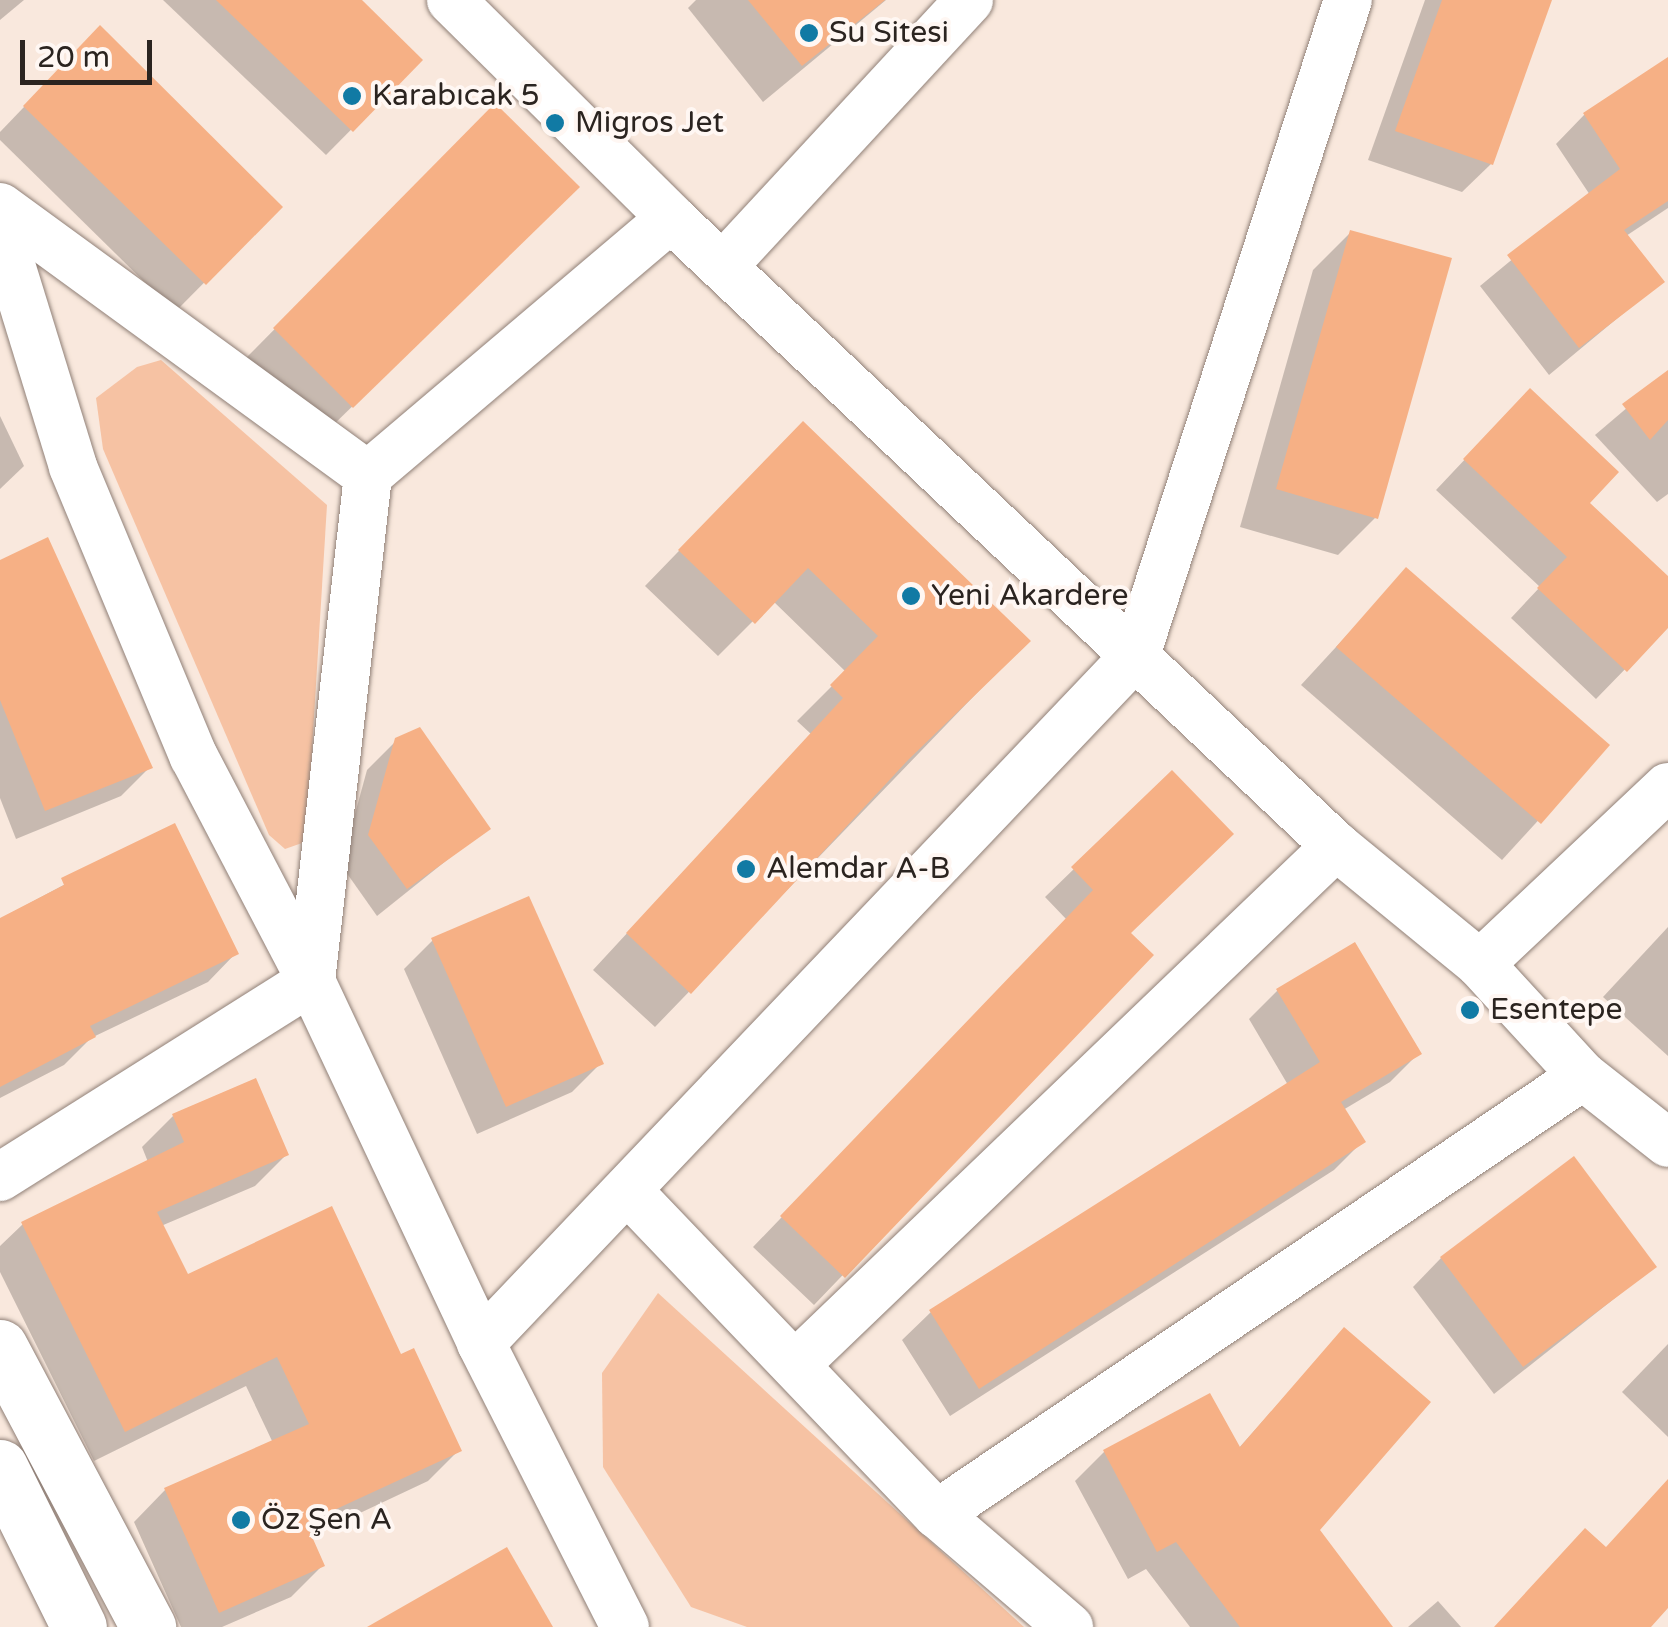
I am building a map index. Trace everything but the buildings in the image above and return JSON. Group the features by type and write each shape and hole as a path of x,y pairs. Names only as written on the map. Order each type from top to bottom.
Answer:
{"main road":[{"path":"0,1347 148,1627"},
{"path":"0,1467 78,1627"}],"street":[{"path":"451,0 671,218 1336,846 1480,964 1582,1076 1668,1143"},
{"path":"723,266 969,0"},
{"path":"481,1344 1136,655 1348,0"},
{"path":"0,208 368,474"},
{"path":"311,981 368,474 671,218"},
{"path":"0,229 73,467 194,757 311,981 481,1344 625,1627"},
{"path":"1480,964 1668,787"},
{"path":"795,1365 1336,846"},
{"path":"0,1177 311,981"},
{"path":"937,1514 1582,1076"},
{"path":"628,1191 937,1514 1069,1627"}],"shaded area":[{"path":"161,360 327,505 308,815 302,843 285,849 269,835 103,449 96,398 137,367"},
{"path":"658,1293 1024,1627 747,1627 691,1607 603,1467 602,1373"}],"place":[{"name":"Su Sitesi","path":"809,33"},
{"name":"Karabıcak 5","path":"352,96"},
{"name":"Migros Jet","path":"555,123"},
{"name":"Yeni Akardere","path":"911,596"},
{"name":"Alemdar A-B","path":"746,869"},
{"name":"Esentepe","path":"1470,1010"},
{"name":"Öz Şen A","path":"241,1520"}]}
